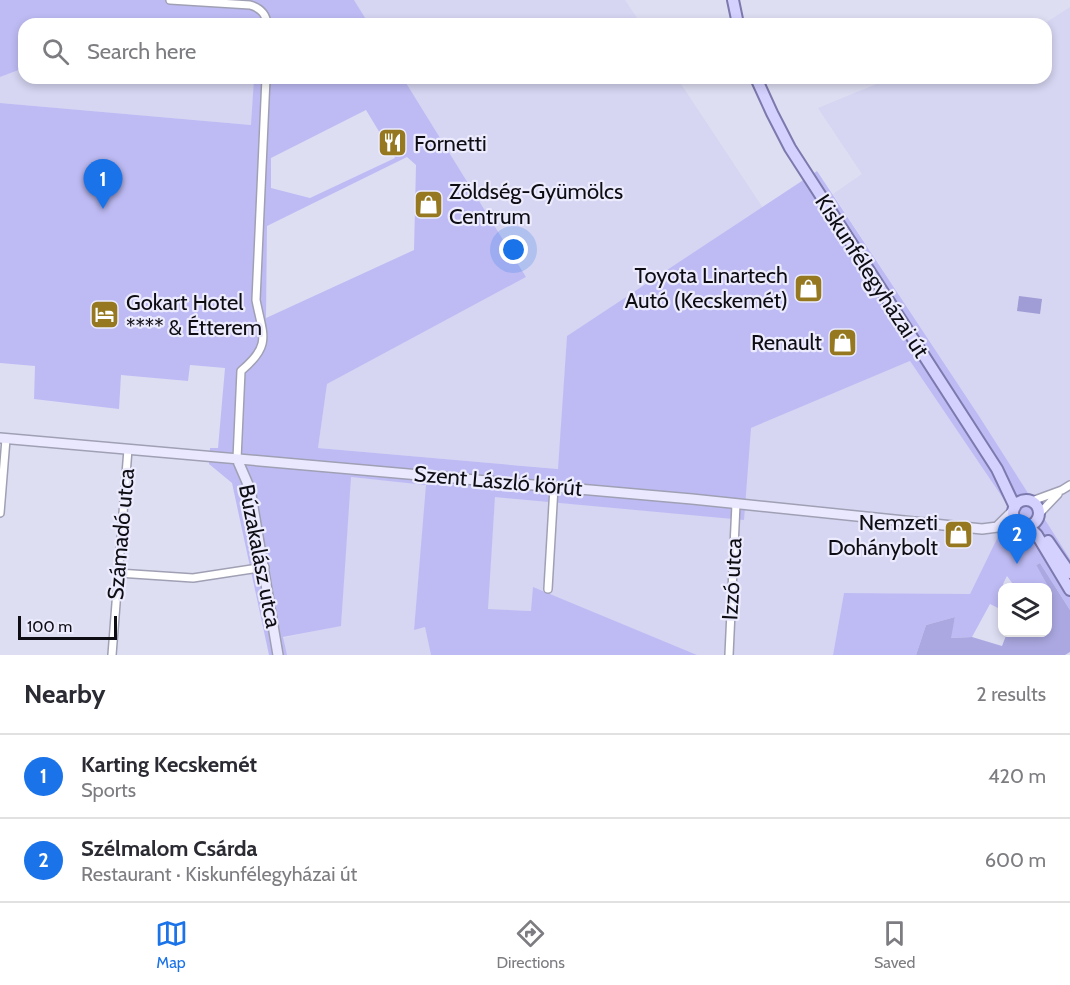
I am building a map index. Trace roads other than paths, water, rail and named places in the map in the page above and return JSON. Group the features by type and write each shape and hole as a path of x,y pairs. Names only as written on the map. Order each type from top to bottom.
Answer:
{"main road":[{"path":"733,0 737,18"},
{"name":"Kiskunfélegyházai út","path":"759,84 790,148 997,469 1014,509"},
{"name":"Kiskunfélegyházai út","path":"997,469 1029,501"},
{"path":"1070,573 1042,532 1037,507 1029,501 1014,509 1015,519 1037,535 1070,590"},
{"path":"1024,525 1033,524 1038,516"}],"street":[{"path":"170,0 250,5 261,10 264,18"},
{"path":"237,459 241,371 261,352 263,343 262,322 256,300 266,84"},
{"path":"0,513 3,439"},
{"name":"Szent László körút","path":"3,439 554,487 982,529 1024,525"},
{"name":"Számadó utca","path":"112,655 128,449"},
{"name":"Búzakalász utca","path":"237,459 250,489 265,567 278,655"},
{"path":"1029,501 1070,485"},
{"path":"548,589 554,487"},
{"path":"1038,516 1062,490"},
{"name":"Izzó utca","path":"729,655 736,504"},
{"path":"995,528 1014,509"},
{"path":"118,573 193,578 265,567"}],"place":[{"name":"Fornetti","path":"393,143"},
{"name":"Zöldség-Gyümölcs Centrum","path":"428,204"},
{"name":"Karting Kecskemét","path":"103,209"},
{"name":"Toyota Linartech Autó (Kecskemét)","path":"809,288"},
{"name":"Gokart Hotel **** & Étterem","path":"105,315"},
{"name":"Renault","path":"843,342"},
{"name":"Nemzeti Dohánybolt","path":"959,535"},
{"name":"Szélmalom Csárda","path":"1017,564"}]}
